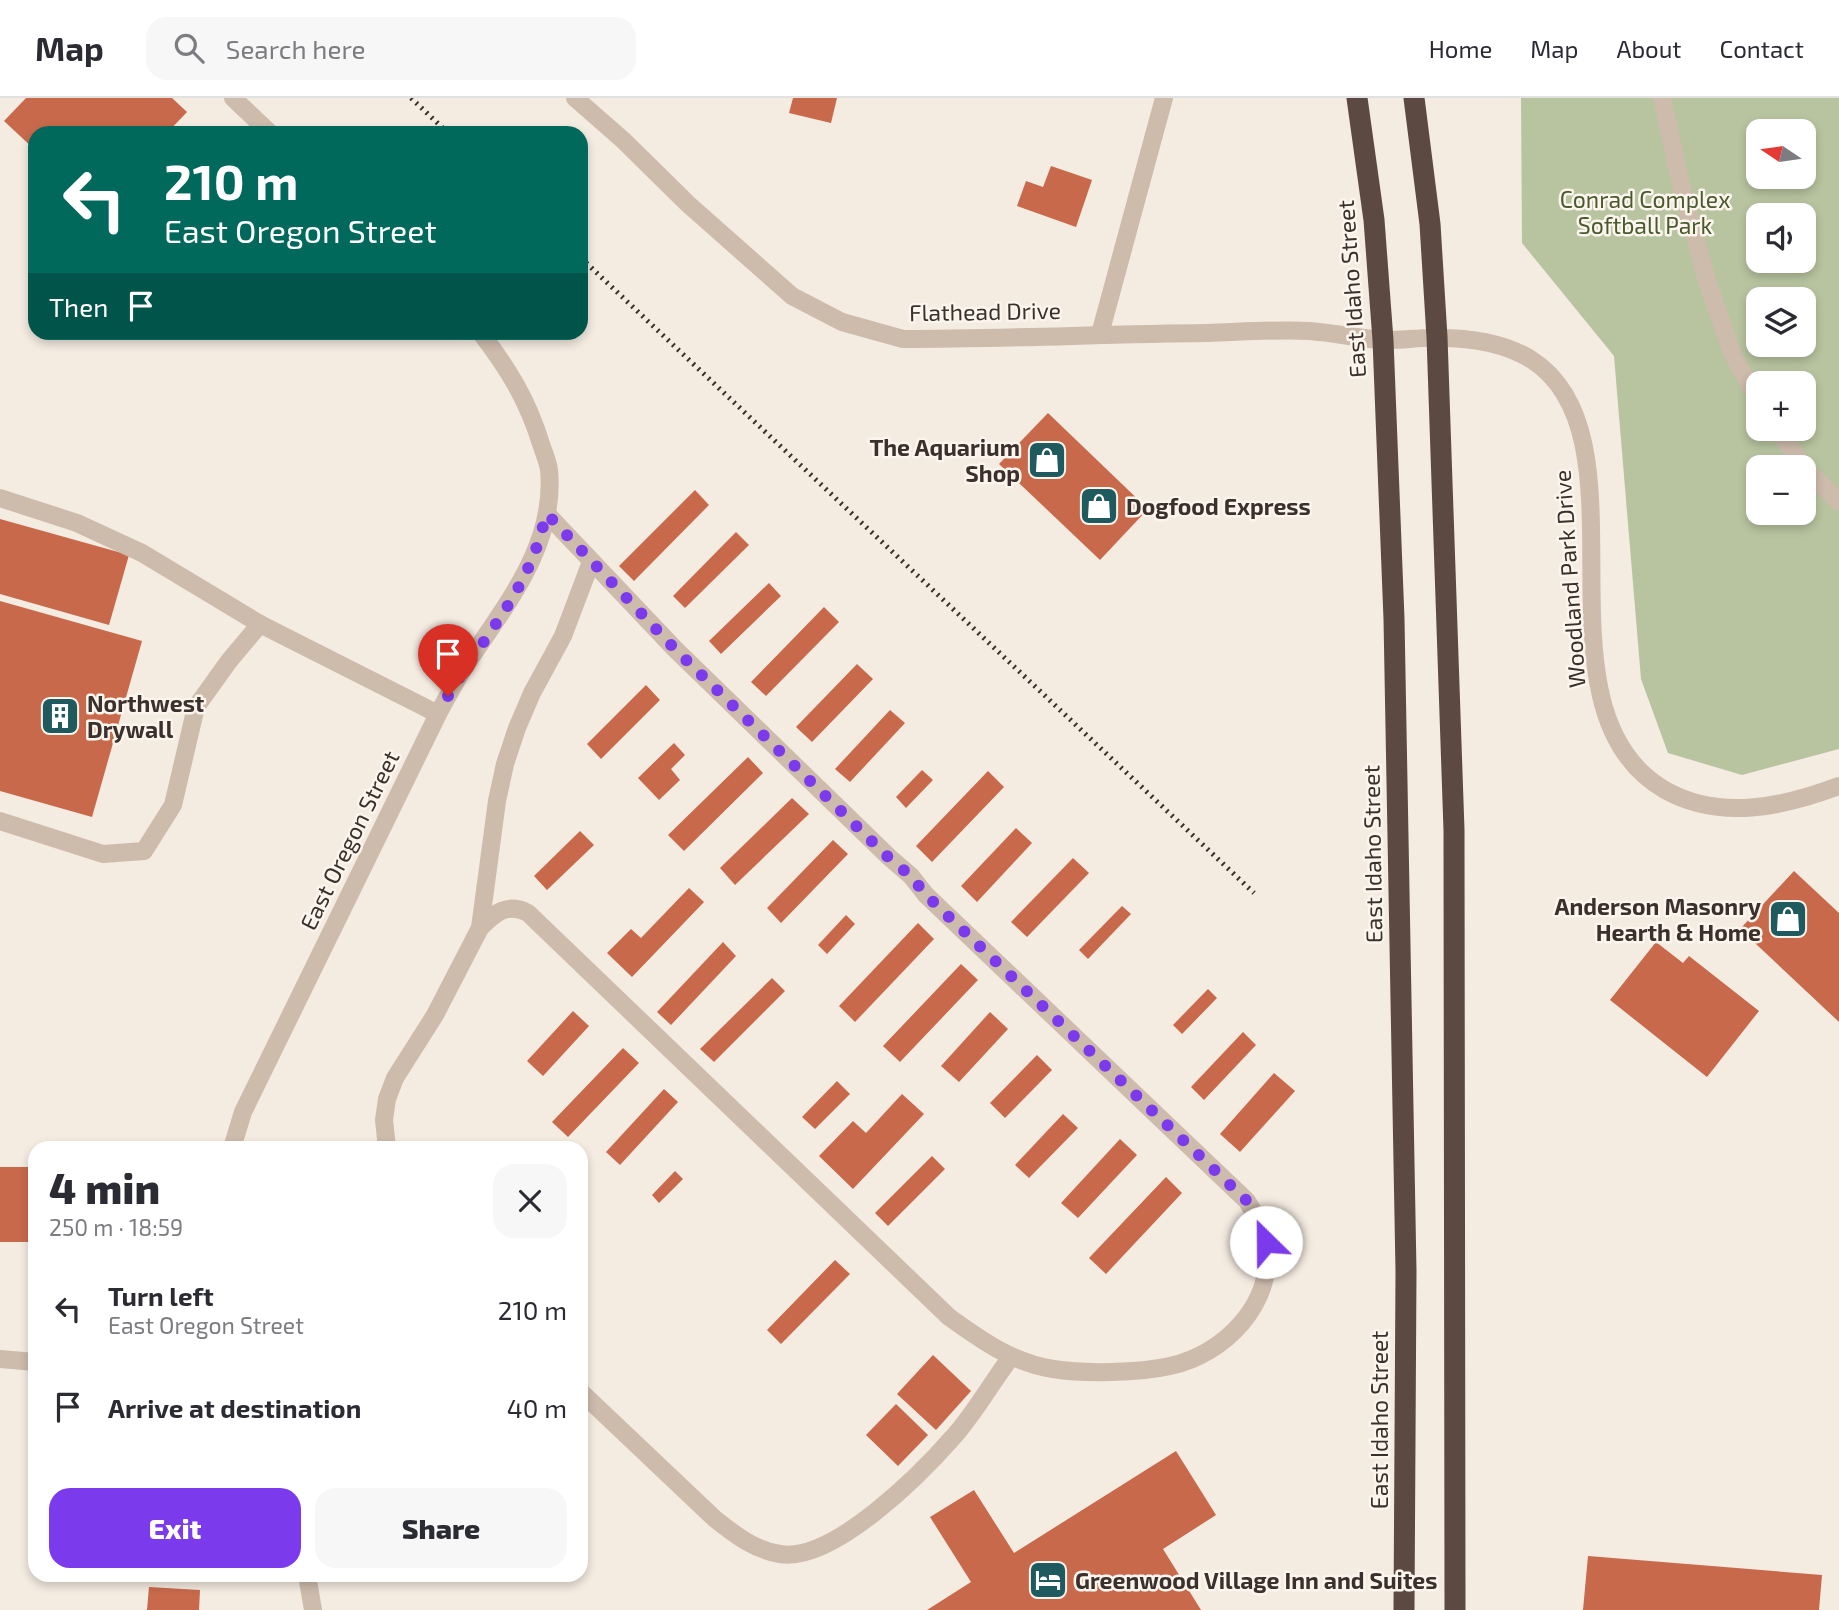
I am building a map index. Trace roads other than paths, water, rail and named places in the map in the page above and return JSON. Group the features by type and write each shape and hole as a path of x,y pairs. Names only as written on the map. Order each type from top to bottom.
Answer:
{"highway":[{"name":"East Idaho Street","path":"1357,98 1374,220 1383,340 1394,619 1405,1215 1404,1610"},
{"path":"1414,98 1430,224 1437,337 1454,830 1455,1610"}],"street":[{"path":"233,98 263,126"},
{"name":"Flathead Drive","path":"575,98 623,140 688,204 792,296 842,322 903,339 1310,331 1383,340 1437,337"},
{"path":"1100,334 1164,98"},
{"path":"1662,98 1683,194 1706,277 1732,353 1746,378"},
{"name":"Woodland Park Drive","path":"1437,337 1504,346 1534,361 1560,387 1578,423 1587,463 1596,674 1605,714 1622,751 1638,769 1649,781 1682,800 1719,808 1760,807 1804,799 1839,786"},
{"name":"East Oregon Street","path":"234,1141 243,1112 438,714 469,660 506,608 530,565 547,514 549,469 534,419 512,376 486,340"},
{"path":"1816,479 1839,502"},
{"path":"0,498 77,523 142,553 260,624 438,714"},
{"path":"386,1141 384,1120 387,1099 395,1078 435,1015 480,928 496,911 520,908 950,1317 988,1345 1011,1357 1051,1369 1123,1371 1168,1367 1208,1352 1242,1322 1264,1285 1268,1263 1266,1242 1247,1201 926,895 911,876 889,858 675,649 547,514"},
{"path":"480,928 497,801 505,764 532,693 563,636 590,562"},
{"path":"0,821 103,854 144,851 173,804 197,707 229,661 260,624"},
{"path":"588,1399 715,1519 737,1536 781,1555 806,1554 853,1530 938,1453 957,1433 1011,1357"},
{"path":"0,1359 28,1361"},
{"path":"307,1582 313,1610"}],"railway":[{"path":"411,98 441,126"},
{"path":"588,265 1254,893"}],"place":[{"name":"The Aquarium Shop","path":"1047,460"},
{"name":"Dogfood Express","path":"1099,506"},
{"name":"Northwest Drywall","path":"60,716"},
{"name":"Anderson Masonry Hearth & Home","path":"1788,919"},
{"name":"Greenwood Village Inn and Suites","path":"1048,1580"}],"park label":[{"name":"Conrad Complex Softball Park","path":"1645,212"}]}
